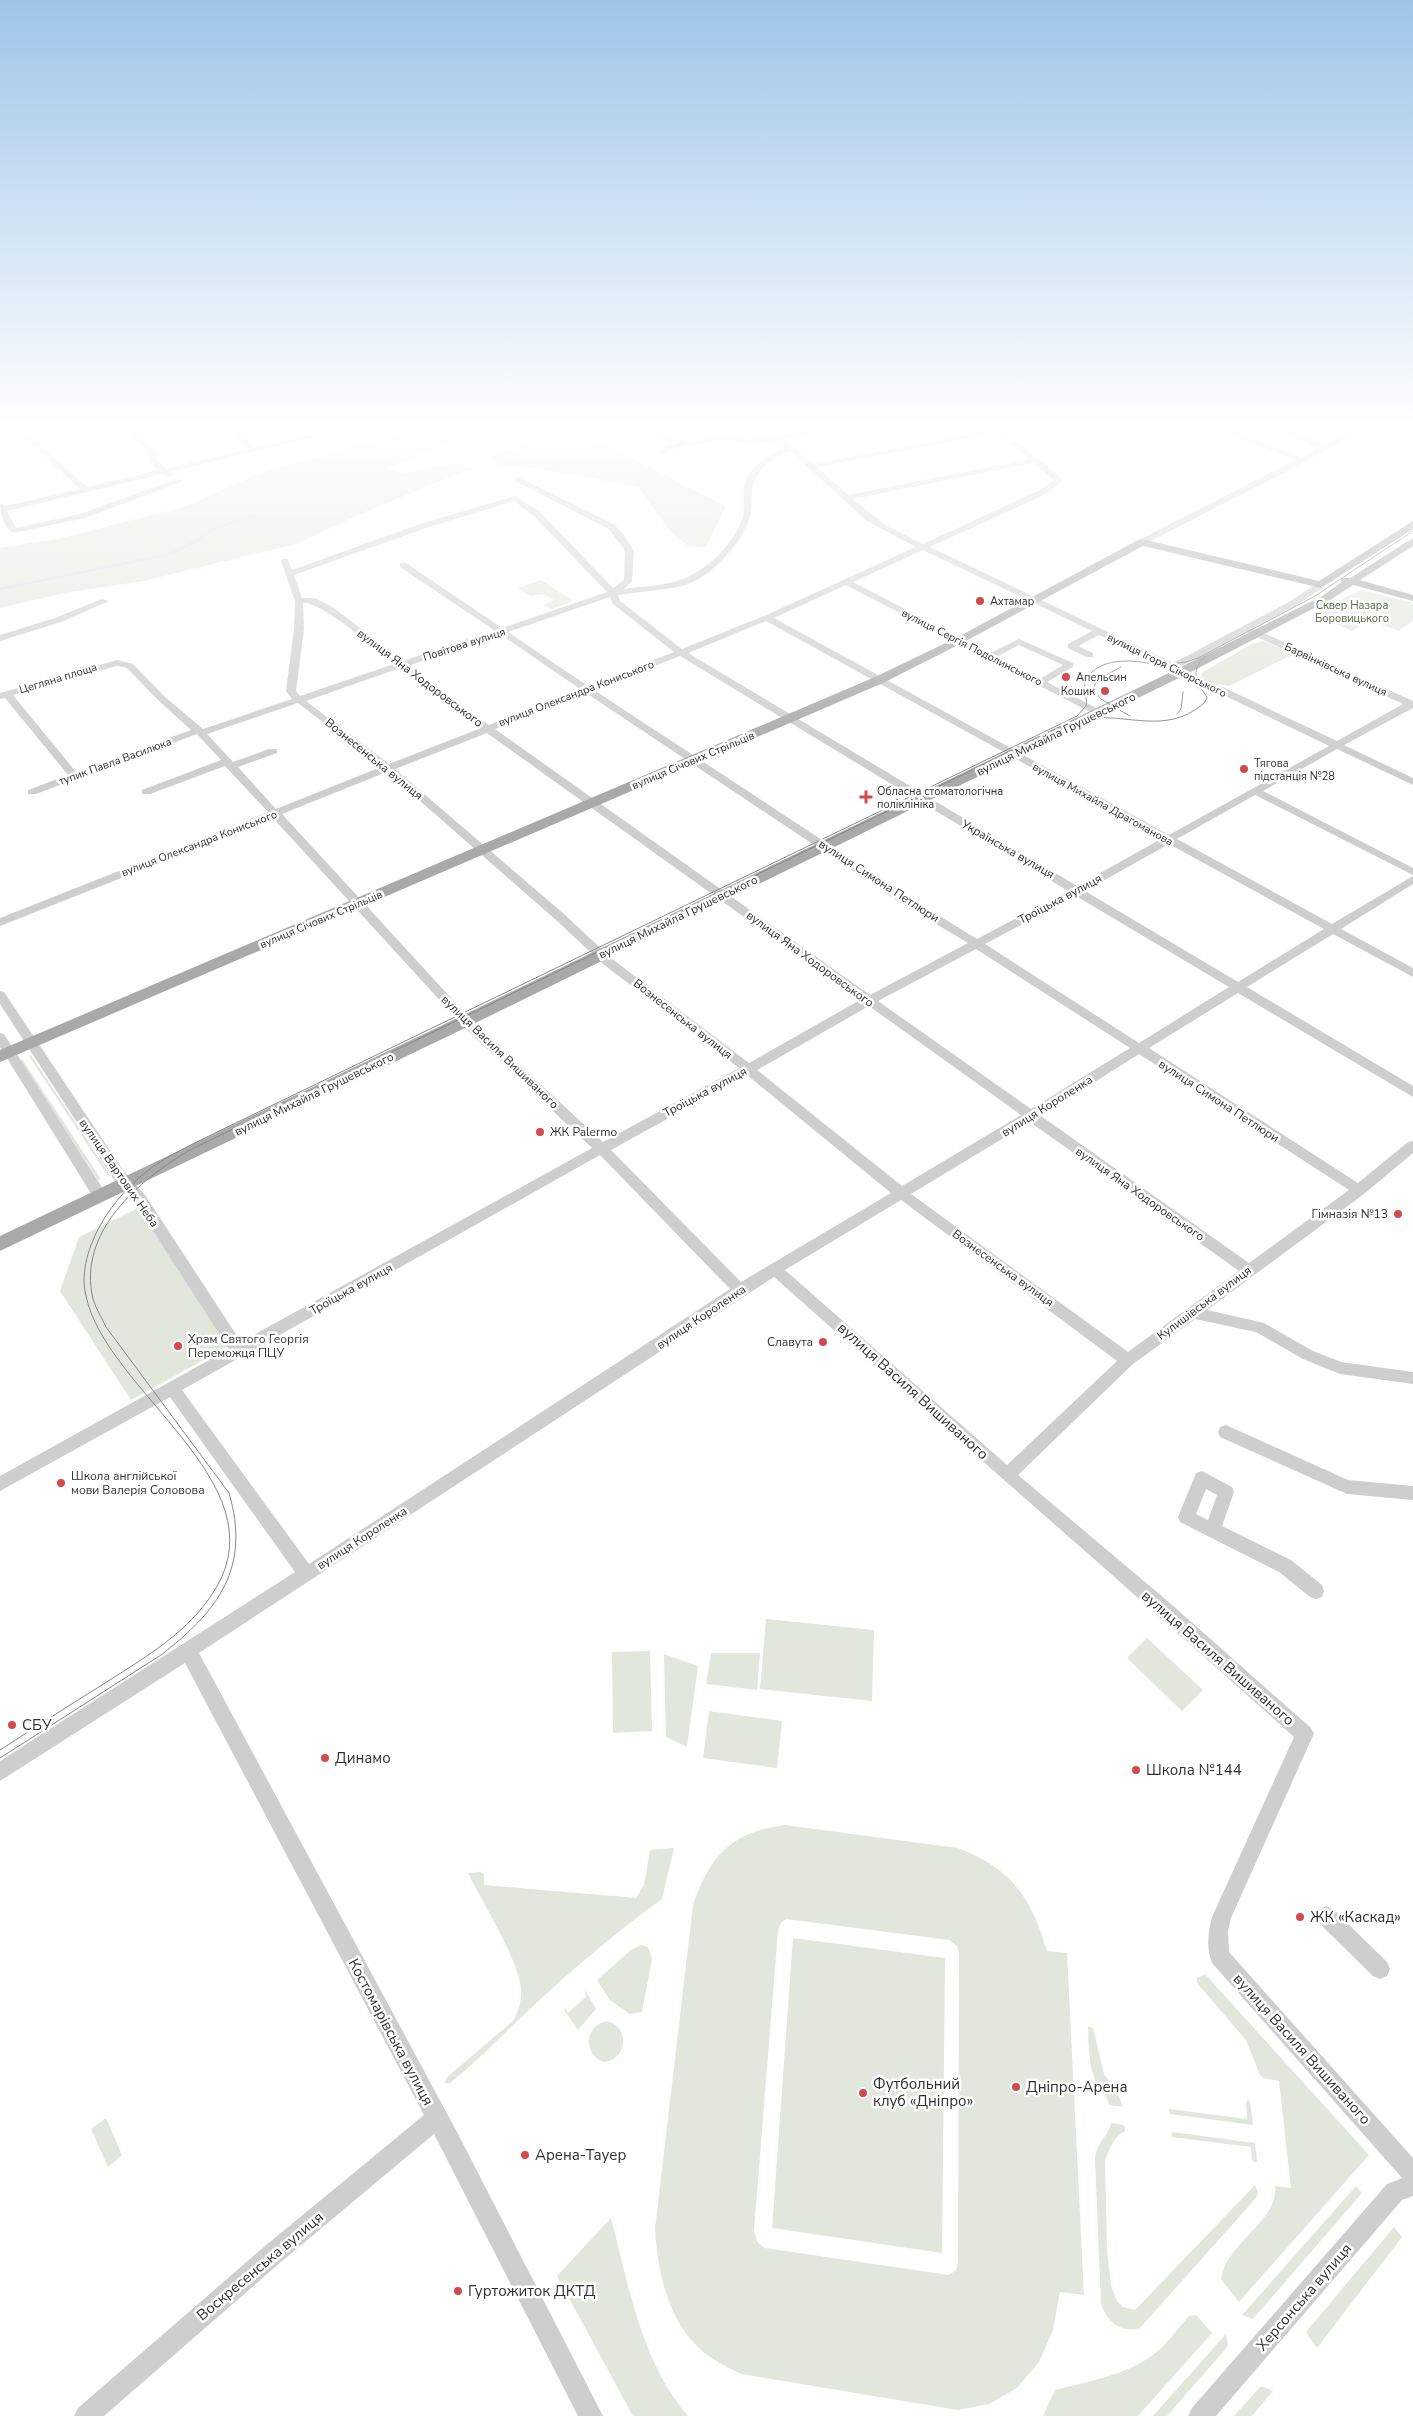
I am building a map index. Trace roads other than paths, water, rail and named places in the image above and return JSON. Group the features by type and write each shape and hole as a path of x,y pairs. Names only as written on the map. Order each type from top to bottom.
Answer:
{"main road":[{"path":"1142,542 1321,585 1395,536"},
{"name":"вулиця Михайла Грушевського","path":"0,1244 466,1021 1099,713 1176,670 1258,633 1326,598 1413,541"},
{"name":"вулиця Січових Стрільців","path":"5,1054 879,680 960,640 1142,542"},
{"path":"1334,576 1413,598"}],"street":[{"name":"Українська вулиця","path":"290,574 396,536"},
{"name":"Українська вулиця","path":"558,536 612,593 616,602 681,652 789,720 1078,890 1413,1092"},
{"path":"612,593 628,581 632,560 630,547 620,536"},
{"path":"612,593 682,583 716,560 735,542 738,536"},
{"name":"вулиця Ігоря Сікорського","path":"900,536 1176,670 1413,782"},
{"name":"вулиця Олександра Кониського","path":"0,922 767,618 947,536"},
{"name":"вулиця Січових Стрільців","path":"1142,542 1154,536"},
{"path":"285,560 299,601 299,629 291,691 299,699"},
{"name":"вулиця Симона Петлюри","path":"403,565 693,761 1359,1190"},
{"name":"вулиця Сергія Подолинського","path":"846,582 1099,713"},
{"name":"вулиця Михайла Грушевського","path":"1176,670 1246,628 1290,605 1321,585"},
{"name":"Повітова вулиця","path":"200,732 502,632 612,593"},
{"name":"вулиця Яна Ходоровського","path":"299,601 312,600 331,610 487,728 1248,1270"},
{"path":"0,638 58,620 105,601"},
{"name":"вулиця Михайла Драгоманова","path":"767,618 1413,973"},
{"name":"Барвінківська вулиця","path":"1246,628 1412,705"},
{"path":"1090,655 1071,646 1097,632"},
{"path":"991,656 1019,642 1070,665 1041,682"},
{"name":"Цегляна площа","path":"4,695 100,666 117,663"},
{"name":"вулиця Василя Вишиваного","path":"117,663 130,666 161,698 200,732 466,1021 602,1149 740,1290"},
{"path":"4,695 73,775"},
{"name":"Вознесенська вулиця","path":"299,699 389,769 560,916 601,955 748,1069 902,1194 1128,1360"},
{"name":"Троїцька вулиця","path":"0,1484 171,1387 868,1001 1078,890 1412,705"},
{"name":"тупик Павла Василюка","path":"32,792 73,775 200,732"},
{"path":"146,792 273,751"},
{"path":"1257,792 1413,872"},
{"name":"вулиця Короленка","path":"0,1772 650,1352 740,1290 902,1194 1413,880"},
{"name":"вулиця Вартових Неба","path":"0,995 126,1183 140,1199 239,1351"},
{"name":"вулиця Вартових Неба","path":"0,1037 5,1054 100,1196"},
{"name":"Кулишівська вулиця","path":"1007,1476 1128,1360 1359,1190 1413,1146"},
{"name":"вулиця Василя Вишиваного","path":"776,1270 1007,1476 1164,1609 1305,1734 1222,1917 1218,1931 1218,1956 1413,2174"},
{"path":"1191,1312 1259,1326 1308,1355 1340,1368 1413,1378"},
{"path":"171,1387 306,1574"},
{"path":"1226,1432 1347,1487 1413,1493"},
{"path":"1213,1530 1285,1566 1316,1591"},
{"name":"Костомарівська вулиця","path":"188,1650 437,2118 591,2416"},
{"path":"1326,1916 1380,1969"},
{"name":"Воскресенська вулиця","path":"86,2416 273,2254 437,2118"},
{"name":"Херсонська вулиця","path":"1200,2416 1395,2192 1413,2185"}],"waterway":[{"path":"0,589 170,554 203,536"}],"tram line":[{"path":"1159,665 1186,662 1198,658 1315,596 1406,536"},
{"path":"1198,686 1196,670 1202,659 1206,656"},
{"path":"0,1750 134,1665 180,1631 205,1604 216,1588 229,1549 225,1511 208,1474 182,1438 124,1367 100,1331 86,1296 84,1287 85,1268 93,1241 112,1207 139,1178 168,1157 213,1134 1077,716 1086,706 1086,680 1096,669 1111,663 1130,661 1150,664 1169,669 1186,677 1198,686"},
{"path":"1121,667 1097,680 1093,689 1101,699 1130,716"},
{"path":"0,1758 161,1655 199,1622 225,1586 232,1566 236,1544 235,1520 229,1493 106,1327 93,1299 90,1275 94,1252 103,1230 116,1211 133,1193 151,1177 190,1150 1073,721 1090,718 1141,721 1173,719 1189,714 1204,703 1207,698 1198,686"},
{"path":"1177,714 1181,709 1183,692"}],"place":[{"name":"Ахтамар","path":"980,601"},
{"name":"Апельсин","path":"1066,677"},
{"name":"Кошик","path":"1105,691"},
{"name":"Тягова пiдстанцiя №28","path":"1244,769"},
{"name":"Обласна стоматологічна поліклініка","path":"866,797"},
{"name":"ЖК Palermo","path":"540,1132"},
{"name":"Гімназія №13","path":"1398,1214"},
{"name":"Славута","path":"823,1342"},
{"name":"Храм Святого Георгія Переможця ПЦУ","path":"178,1346"},
{"name":"Школа англійської мови Валерія Соловова","path":"61,1483"},
{"name":"СБУ","path":"12,1725"},
{"name":"Динамо","path":"325,1758"},
{"name":"Школа №144","path":"1136,1770"},
{"name":"ЖК «Каскад»","path":"1300,1917"},
{"name":"Дніпро-Арена","path":"1016,2087"},
{"name":"Футбольний клуб «Дніпро»","path":"863,2093"},
{"name":"Арена-Тауер","path":"525,2155"},
{"name":"Гуртожиток ДКТД","path":"458,2291"}],"park label":[{"name":"Сквер Назара Боровицького","path":"1352,611"}]}
